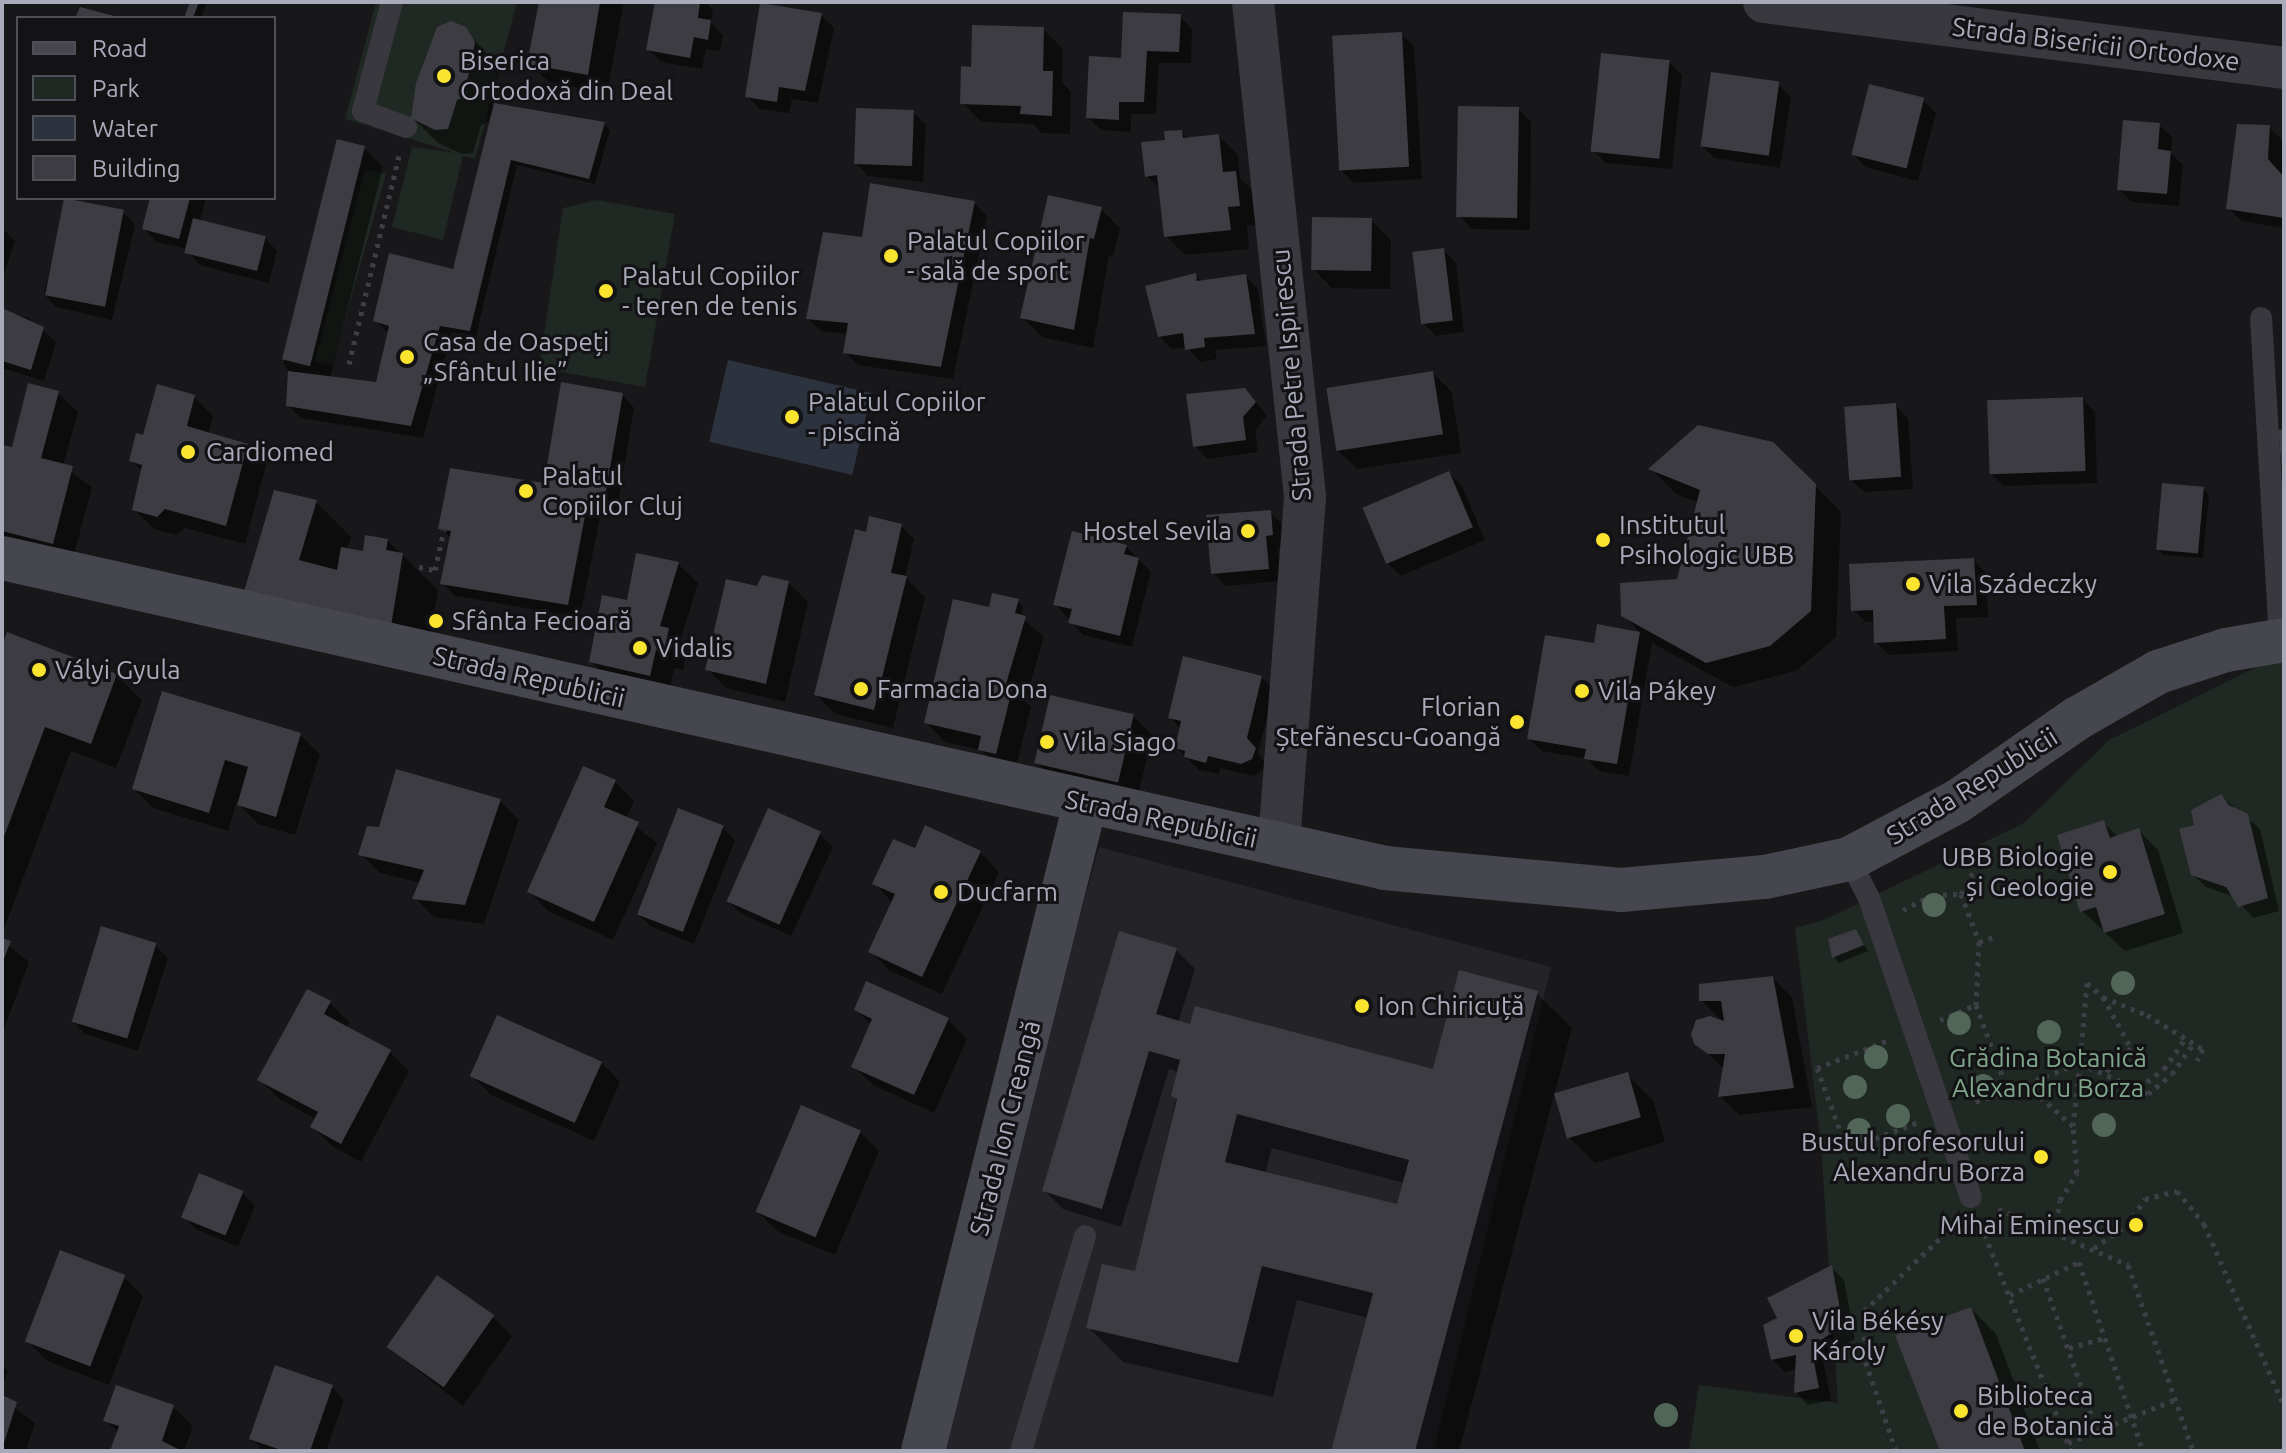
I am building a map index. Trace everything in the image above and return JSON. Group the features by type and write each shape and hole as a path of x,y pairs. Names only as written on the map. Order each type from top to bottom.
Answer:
{"street":[{"name":"Strada Petre Ispirescu","path":"1253,2 1305,497 1279,845"},
{"name":"Strada Bisericii Ortodoxe","path":"1764,2 2284,68"},
{"name":"Strada Republicii","path":"2,558 1085,804 1279,845 1433,876 1621,890 1765,877 1849,859 1958,801 2076,719 2158,672 2226,650 2282,641"},
{"name":"Strada Ion Creangă","path":"923,1451 1085,804"}],"lane":[{"path":"392,2 363,111 406,127"},
{"path":"2261,318 2282,641"},
{"path":"1849,859 1869,898 1971,1197"},
{"path":"1021,1451 1085,1236"}],"path":[{"path":"349,364 406,127"},
{"path":"419,567 435,570 444,530"},
{"path":"1961,894 1974,871"},
{"path":"1899,912 1933,895 1961,894"},
{"path":"1961,894 1979,942 1976,1005"},
{"path":"1979,942 1996,936"},
{"path":"2055,1232 2060,1200 2077,1173 2073,1126 2087,983 2103,997 2203,1049 2197,1061"},
{"path":"2103,997 2131,1048 2103,1075"},
{"path":"2139,1088 2164,1069 2185,1039"},
{"path":"2080,1063 2148,1094 2165,1082 2193,1044"},
{"path":"2008,1091 2080,1063"},
{"path":"2027,1085 2073,1126"},
{"path":"2094,1248 2127,1225 2145,1199 2177,1191 2204,1224 2284,1406"},
{"path":"1896,1451 1865,1360 1864,1311 1957,1222 1971,1197 2128,1265 2193,1451"},
{"path":"1988,1242 2071,1451"},
{"path":"2010,1295 2079,1262 2143,1451"},
{"path":"2043,1278 2097,1431"},
{"path":"2069,1348 2103,1338"},
{"path":"2068,1443 2174,1400"}],"shaded area":[{"path":"1099,847 1551,967 1434,1451 933,1451"}],"green space":[{"path":"376,2 517,2 475,159 463,156 443,240 392,227 412,147 456,153 345,119"},
{"path":"365,169 386,174 332,366 315,361"},
{"name":"Palatul Copiilor - teren de tenis","path":"597,200 675,214 645,387 539,368 563,208"},
{"name":"Grădina Botanică Alexandru Borza","path":"2284,659 2284,1451 1689,1451 1699,1385 1838,1403 1821,1146 1795,928 1824,920 2024,823 2109,740 2271,660"}],"water":[{"name":"Palatul Copiilor - piscină","path":"728,360 871,393 852,475 709,442"}],"building":[{"path":"190,2 199,2 194,16 185,16"},
{"path":"539,2 600,2 588,75 527,64"},
{"path":"655,2 700,2 698,18 711,20 708,40 694,37 690,58 646,50"},
{"path":"760,3 822,13 805,91 779,87 777,102 745,97"},
{"path":"80,7 114,16 76,16"},
{"path":"1123,12 1181,14 1179,52 1147,51 1144,102 1119,102 1119,120 1086,118 1089,56 1121,58"},
{"name":"Biserica Ortodoxă din Deal","path":"451,21 466,27 475,42 464,97 457,100 448,129 435,130 411,118 416,83 437,27"},
{"path":"972,25 1044,27 1043,71 1053,71 1052,116 1020,114 1021,106 960,104 961,66 971,67"},
{"path":"1402,32 1409,167 1339,170 1332,36"},
{"path":"1601,53 1670,60 1659,159 1591,151"},
{"path":"1711,72 1779,82 1769,156 1701,146"},
{"path":"1869,84 1924,98 1907,169 1851,155"},
{"path":"494,103 605,122 589,179 511,160 470,331 440,326 411,426 286,406 288,371 376,382 389,326 373,321 389,253 453,269"},
{"path":"1458,106 1519,107 1517,218 1456,217"},
{"path":"856,108 914,110 912,166 854,164"},
{"path":"2123,120 2160,123 2158,149 2171,151 2167,194 2117,190"},
{"path":"2237,124 2270,125 2268,159 2284,177 2284,218 2226,209"},
{"path":"1182,130 1183,138 1219,134 1223,172 1236,171 1240,206 1228,207 1231,230 1164,237 1157,175 1145,177 1141,142 1165,140 1164,131"},
{"path":"337,139 365,146 310,366 282,359"},
{"name":"Palatul Copiilor - sală de sport","path":"870,183 975,201 941,367 843,353 848,323 806,319 823,232 862,237"},
{"path":"1048,195 1102,207 1094,239 1090,238 1074,330 1020,318"},
{"path":"64,200 124,210 105,307 45,295"},
{"path":"149,200 189,200 179,239 142,229"},
{"path":"1312,217 1372,218 1371,271 1311,270"},
{"path":"193,218 266,236 257,271 184,253"},
{"path":"1444,248 1453,320 1421,324 1412,252"},
{"path":"1196,273 1197,281 1246,274 1255,334 1204,338 1205,347 1185,350 1183,333 1158,337 1145,286"},
{"path":"2,308 44,327 31,370 2,361"},
{"path":"1433,371 1443,434 1336,451 1326,388"},
{"name":"Palatul Copiilor Cluj","path":"561,382 623,393 604,503 588,500 568,605 440,584 451,531 438,529 450,468 544,483"},
{"path":"28,383 59,391 41,458 73,466 53,544 2,531 2,445 12,447"},
{"name":"Cardiomed","path":"157,384 195,395 187,426 248,444 226,526 165,509 157,517 132,510 142,465 129,461 136,433 143,435"},
{"path":"1245,388 1256,402 1243,417 1246,440 1193,447 1186,394"},
{"path":"2083,397 2086,471 1990,474 1987,400"},
{"path":"1896,403 1901,477 1849,480 1844,407"},
{"path":"1698,425 1773,442 1816,484 1811,611 1770,646 1706,663 1621,616 1620,583 1677,579 1700,490 1648,469"},
{"path":"2284,429 2284,469 2282,469 2278,430"},
{"path":"1449,471 1473,527 1386,564 1362,508"},
{"path":"2162,483 2204,487 2198,553 2156,550"},
{"path":"274,490 317,500 299,560 337,570 341,547 363,551 365,535 388,539 386,550 403,553 391,626 243,595"},
{"path":"1271,510 1273,535 1266,536 1269,569 1211,574 1206,515"},
{"path":"869,516 902,524 891,573 907,576 874,710 814,695 855,529 866,532"},
{"path":"1072,531 1127,545 1124,554 1139,558 1120,636 1068,623 1072,609 1053,605"},
{"path":"636,553 679,562 660,626 669,628 664,651 656,650 650,676 589,662 602,595 627,600"},
{"name":"Vila Szádeczky","path":"1974,558 1977,605 1944,606 1946,639 1874,643 1873,610 1851,611 1849,564"},
{"path":"762,575 789,581 766,684 705,670 726,579 757,586"},
{"path":"992,593 1019,599 1015,613 1026,616 1006,684 1013,686 996,754 978,750 981,736 924,723 953,599 989,607"},
{"name":"Vila Pákey","path":"1597,624 1640,632 1617,764 1584,759 1586,749 1527,739 1545,635 1594,643"},
{"path":"7,632 117,674 91,744 45,727 2,842 2,645"},
{"path":"1183,656 1262,676 1247,738 1256,748 1252,759 1241,764 1208,756 1206,763 1184,757 1185,751 1175,748 1181,721 1168,718"},
{"path":"162,691 301,733 276,817 237,805 248,767 225,760 209,813 132,789"},
{"path":"1050,695 1134,714 1118,783 1034,763"},
{"path":"583,766 616,780 604,807 639,822 594,922 527,892"},
{"path":"396,769 501,799 465,905 412,899 424,870 358,855 367,826 379,827"},
{"path":"2221,794 2229,805 2248,814 2268,898 2238,907 2226,887 2191,875 2179,829 2194,825 2191,810"},
{"path":"678,808 724,826 683,932 637,914"},
{"path":"768,808 821,832 779,925 727,901"},
{"name":"UBB Biologie și Geologie","path":"2104,820 2110,838 2139,828 2165,914 2104,933 2096,907 2080,912 2057,835"},
{"path":"925,825 981,851 922,977 868,952 895,894 872,884 893,839 915,848"},
{"path":"101,926 156,943 127,1039 72,1022"},
{"path":"1856,929 1864,945 1832,958 1828,939"},
{"path":"1119,931 1177,948 1156,1014 1190,1024 1195,1006 1433,1069 1459,970 1538,991 1415,1451 1331,1451 1373,1293 1262,1266 1238,1363 1086,1328 1102,1264 1135,1271 1177,1099 1171,1096 1180,1060 1149,1051 1102,1209 1042,1191","holes":["1237,1114 1409,1160 1397,1204 1225,1162"]},
{"path":"2,938 11,941 2,964"},
{"path":"1773,976 1794,1088 1718,1097 1725,1054 1708,1054 1694,1044 1691,1034 1696,1020 1710,1016 1724,1021 1721,1001 1699,1001 1699,984"},
{"path":"866,981 949,1018 914,1095 851,1067 872,1019 854,1010"},
{"path":"307,989 331,1001 324,1014 391,1050 341,1144 310,1127 318,1112 257,1080"},
{"path":"497,1015 602,1062 575,1123 470,1076"},
{"path":"1628,1072 1641,1117 1567,1138 1554,1093"},
{"path":"801,1105 861,1130 816,1237 756,1212"},
{"path":"199,1173 244,1191 226,1235 181,1218"},
{"path":"60,1250 125,1275 90,1367 25,1341"},
{"name":"Vila Békésy Károly","path":"1832,1265 1843,1326 1811,1346 1819,1388 1794,1393 1796,1355 1771,1360 1763,1325 1777,1318 1767,1298"},
{"path":"437,1275 494,1315 444,1387 387,1347"},
{"path":"1971,1307 2025,1451 1940,1451 1895,1335"},
{"path":"275,1365 333,1385 310,1451 284,1451 249,1439"},
{"path":"116,1385 174,1405 162,1441 182,1451 110,1451 119,1426 103,1421"},
{"path":"2,1395 17,1402 3,1446 2,1445"}],"place":[{"name":"Biserica Ortodoxă din Deal","path":"444,76"},
{"name":"Palatul Copiilor - sală de sport","path":"891,256"},
{"name":"Palatul Copiilor - teren de tenis","path":"606,291"},
{"name":"Casa de Oaspeți „Sfântul Ilie”","path":"407,357"},
{"name":"Palatul Copiilor - piscină","path":"792,417"},
{"name":"Cardiomed","path":"188,452"},
{"name":"Palatul Copiilor Cluj","path":"526,491"},
{"name":"Hostel Sevila","path":"1248,531"},
{"name":"Institutul Psihologic UBB","path":"1603,540"},
{"name":"Vila Szádeczky","path":"1913,584"},
{"name":"Sfânta Fecioară","path":"436,621"},
{"name":"Vidalis","path":"640,648"},
{"name":"Vályi Gyula","path":"39,670"},
{"name":"Farmacia Dona","path":"861,689"},
{"name":"Vila Pákey","path":"1582,691"},
{"name":"Florian Ștefănescu-Goangă","path":"1517,722"},
{"name":"Vila Siago","path":"1047,742"},
{"name":"UBB Biologie și Geologie","path":"2110,872"},
{"name":"Ducfarm","path":"941,892"},
{"name":"Ion Chiricuță","path":"1362,1006"},
{"name":"Bustul profesorului Alexandru Borza","path":"2041,1157"},
{"name":"Mihai Eminescu","path":"2136,1225"},
{"name":"Vila Békésy Károly","path":"1796,1336"},
{"name":"Biblioteca de Botanică","path":"1961,1411"}]}
